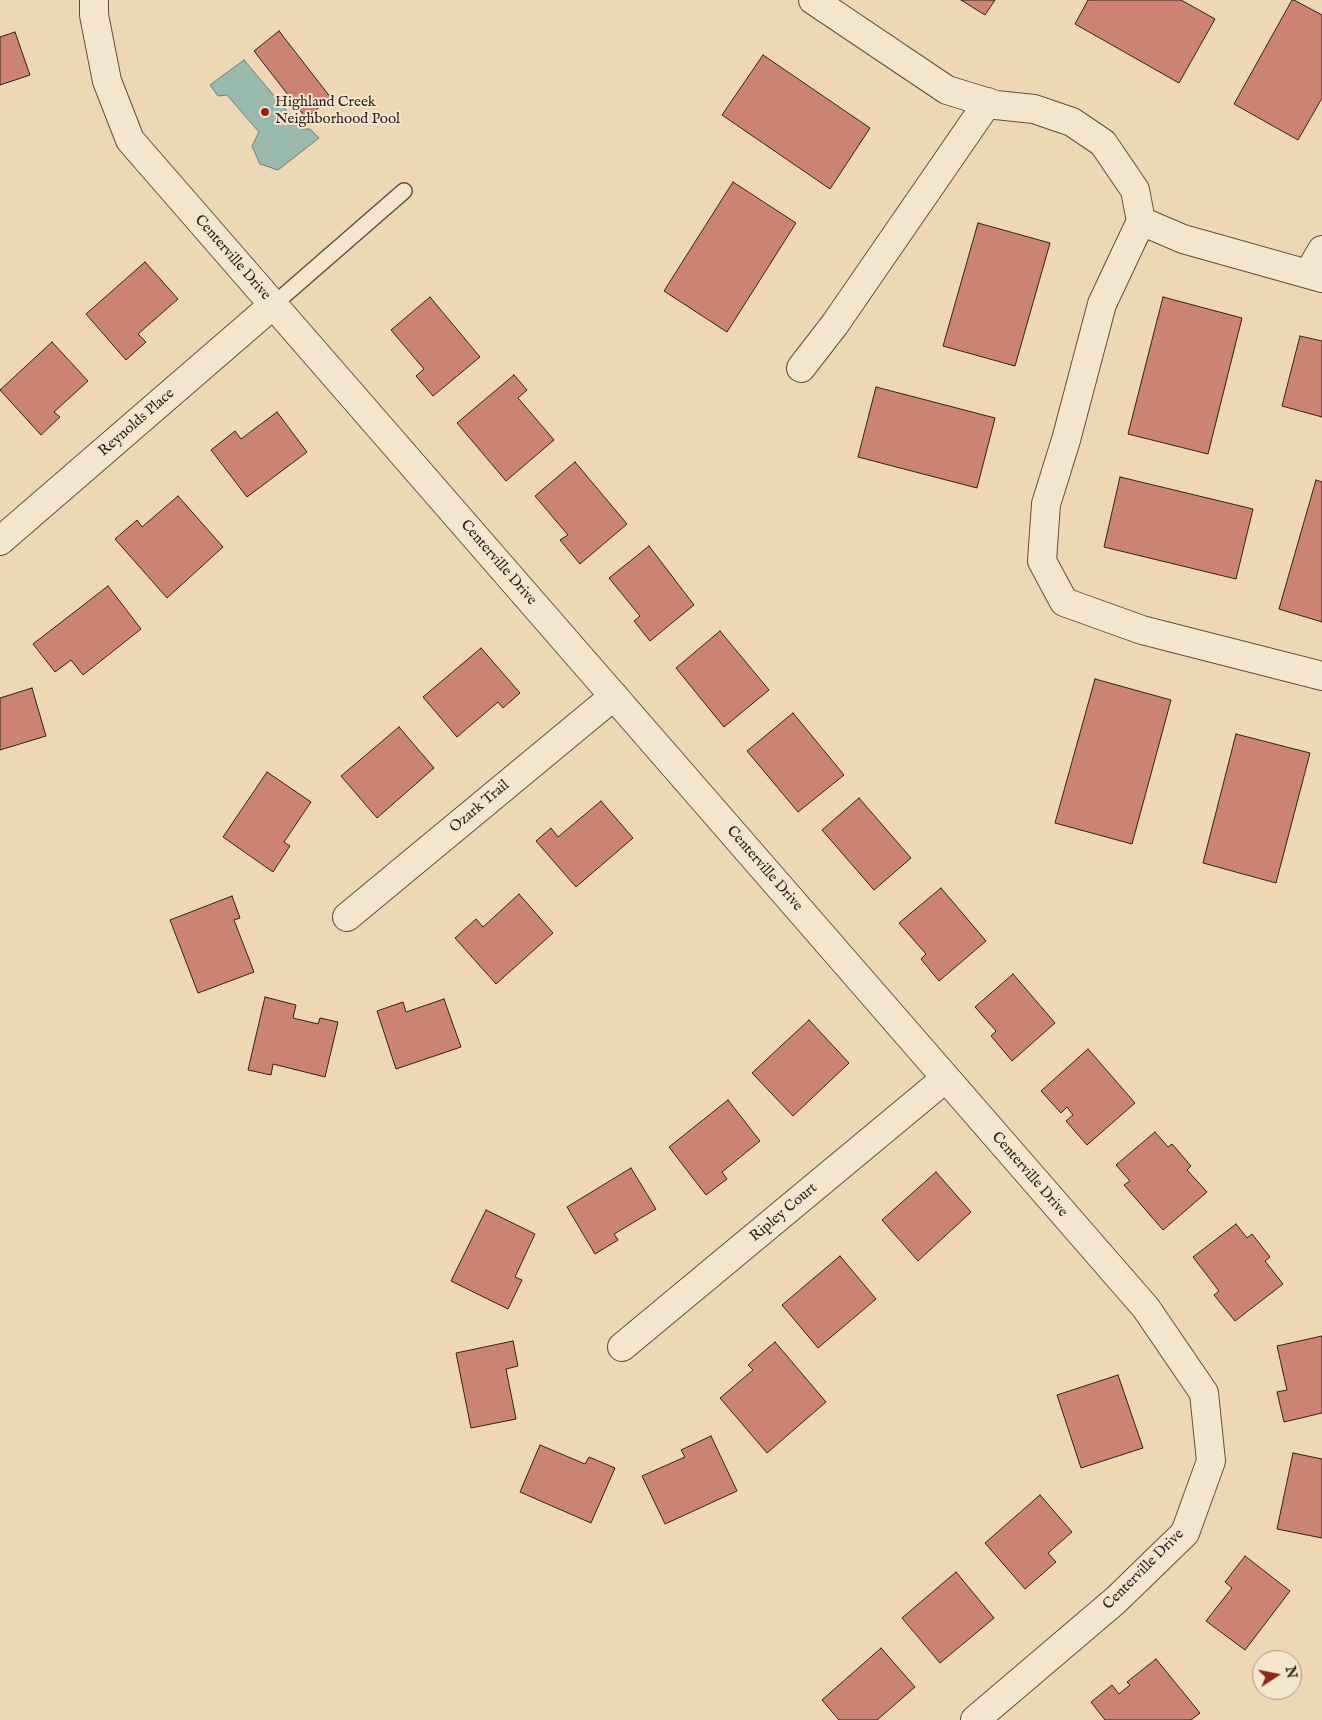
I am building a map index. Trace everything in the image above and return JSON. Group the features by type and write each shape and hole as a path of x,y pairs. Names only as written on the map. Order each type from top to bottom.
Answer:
{"street":[{"name":"Centerville Drive","path":"94,0 94,15 107,81 130,140 1146,1308 1204,1393 1211,1461 1185,1533 1116,1600 975,1720"},
{"path":"822,2 947,90 996,105 1034,109 1072,122 1103,142 1135,190 1141,221 1102,304 1066,440 1046,504 1042,561 1064,602 1142,630 1322,676"},
{"path":"801,368 835,324 988,102"},
{"path":"1141,221 1183,239 1315,276 1322,250"},
{"name":"Reynolds Place","path":"0,541 273,305"},
{"name":"Ozark Trail","path":"347,917 614,696"},
{"name":"Ripley Court","path":"622,1347 946,1078"}],"lane":[{"path":"273,305 404,191"}],"shaded area":[{"name":"Highland Creek Neighborhood Pool","path":"244,60 302,129 310,129 319,138 278,170 260,164 252,146 259,132 227,95 218,96 210,85"}],"building":[{"path":"961,0 995,0 985,15"},
{"path":"1088,0 1181,0 1215,19 1179,83 1075,24"},
{"path":"1292,0 1322,15 1322,98 1298,140 1234,104"},
{"path":"279,31 331,98 306,118 254,51"},
{"path":"15,32 30,75 0,85 0,37"},
{"path":"763,55 870,128 830,189 722,115"},
{"path":"733,182 796,223 727,332 664,291"},
{"path":"978,223 1050,243 1015,366 943,346"},
{"path":"145,262 178,299 138,334 146,342 126,360 86,314"},
{"path":"430,297 480,357 433,396 416,376 424,369 391,330"},
{"path":"1163,297 1242,318 1208,454 1128,434"},
{"path":"1300,336 1322,341 1322,417 1282,406"},
{"path":"52,342 88,381 54,412 60,417 41,435 0,390"},
{"path":"514,375 527,390 518,398 554,440 506,481 457,423"},
{"path":"876,387 995,418 977,488 858,457"},
{"path":"277,412 307,452 247,497 211,450 235,431 241,439"},
{"path":"575,462 627,524 580,564 560,540 568,535 535,496"},
{"path":"1120,477 1253,509 1236,579 1104,547"},
{"path":"1316,480 1322,482 1322,622 1279,609"},
{"path":"178,496 223,547 167,598 115,539 137,520 142,527"},
{"path":"649,546 694,605 650,641 634,621 640,616 609,578"},
{"path":"108,586 141,629 83,675 71,660 55,672 33,644"},
{"path":"720,631 769,690 724,727 676,668"},
{"path":"481,648 520,693 503,708 498,702 457,737 423,697"},
{"path":"1095,679 1171,700 1132,844 1055,823"},
{"path":"32,688 46,736 0,750 0,698"},
{"path":"793,713 844,775 798,812 747,751"},
{"path":"399,727 434,768 377,818 341,776"},
{"path":"1236,734 1310,753 1276,883 1203,863"},
{"path":"267,772 311,802 284,842 290,846 273,872 223,837"},
{"path":"859,798 911,858 874,890 822,830"},
{"path":"601,801 633,838 576,887 536,841 551,828 558,837"},
{"path":"941,888 986,941 939,981 921,959 926,954 899,923"},
{"path":"519,894 553,933 496,984 455,938 476,919 483,927"},
{"path":"232,896 240,918 234,920 254,972 198,993 170,920"},
{"path":"1013,974 1055,1023 1012,1061 991,1036 996,1031 975,1007"},
{"path":"265,997 296,1005 293,1018 318,1024 320,1018 338,1022 325,1077 273,1064 271,1075 248,1070"},
{"path":"444,999 461,1047 396,1069 377,1011 403,1002 406,1012"},
{"path":"809,1020 849,1063 793,1116 752,1073"},
{"path":"1088,1049 1135,1103 1087,1145 1066,1121 1073,1115 1067,1107 1061,1113 1041,1091"},
{"path":"728,1100 760,1141 722,1172 727,1179 706,1195 669,1147"},
{"path":"1155,1132 1168,1147 1172,1144 1191,1166 1187,1170 1207,1192 1163,1230 1124,1185 1130,1181 1116,1165"},
{"path":"631,1168 656,1209 614,1234 618,1240 595,1254 567,1207"},
{"path":"936,1172 971,1212 918,1261 882,1220"},
{"path":"486,1210 535,1234 515,1277 522,1280 508,1309 451,1281"},
{"path":"1236,1224 1247,1238 1252,1234 1270,1257 1265,1261 1283,1284 1235,1321 1214,1295 1219,1291 1193,1257"},
{"path":"840,1256 876,1299 818,1348 782,1305"},
{"path":"1322,1336 1322,1413 1284,1422 1277,1392 1287,1390 1277,1346"},
{"path":"513,1341 518,1366 506,1369 516,1419 471,1428 456,1353"},
{"path":"775,1342 826,1402 767,1453 720,1398 753,1370 748,1365"},
{"path":"1118,1375 1143,1448 1081,1468 1057,1395"},
{"path":"711,1436 737,1491 665,1524 642,1476 685,1457 681,1450"},
{"path":"540,1445 585,1464 589,1457 615,1468 591,1523 520,1492"},
{"path":"1293,1453 1322,1459 1322,1538 1277,1529"},
{"path":"1040,1495 1072,1532 1048,1553 1056,1562 1025,1589 985,1543"},
{"path":"1245,1556 1290,1591 1245,1650 1206,1621 1232,1588 1225,1582"},
{"path":"956,1572 994,1618 940,1663 902,1618"},
{"path":"881,1648 915,1687 877,1720 839,1720 822,1700"},
{"path":"1156,1659 1200,1713 1191,1720 1105,1720 1091,1702 1112,1685 1119,1694 1130,1685 1127,1682"}],"place":[{"name":"Highland Creek Neighborhood Pool","path":"265,112"}]}
